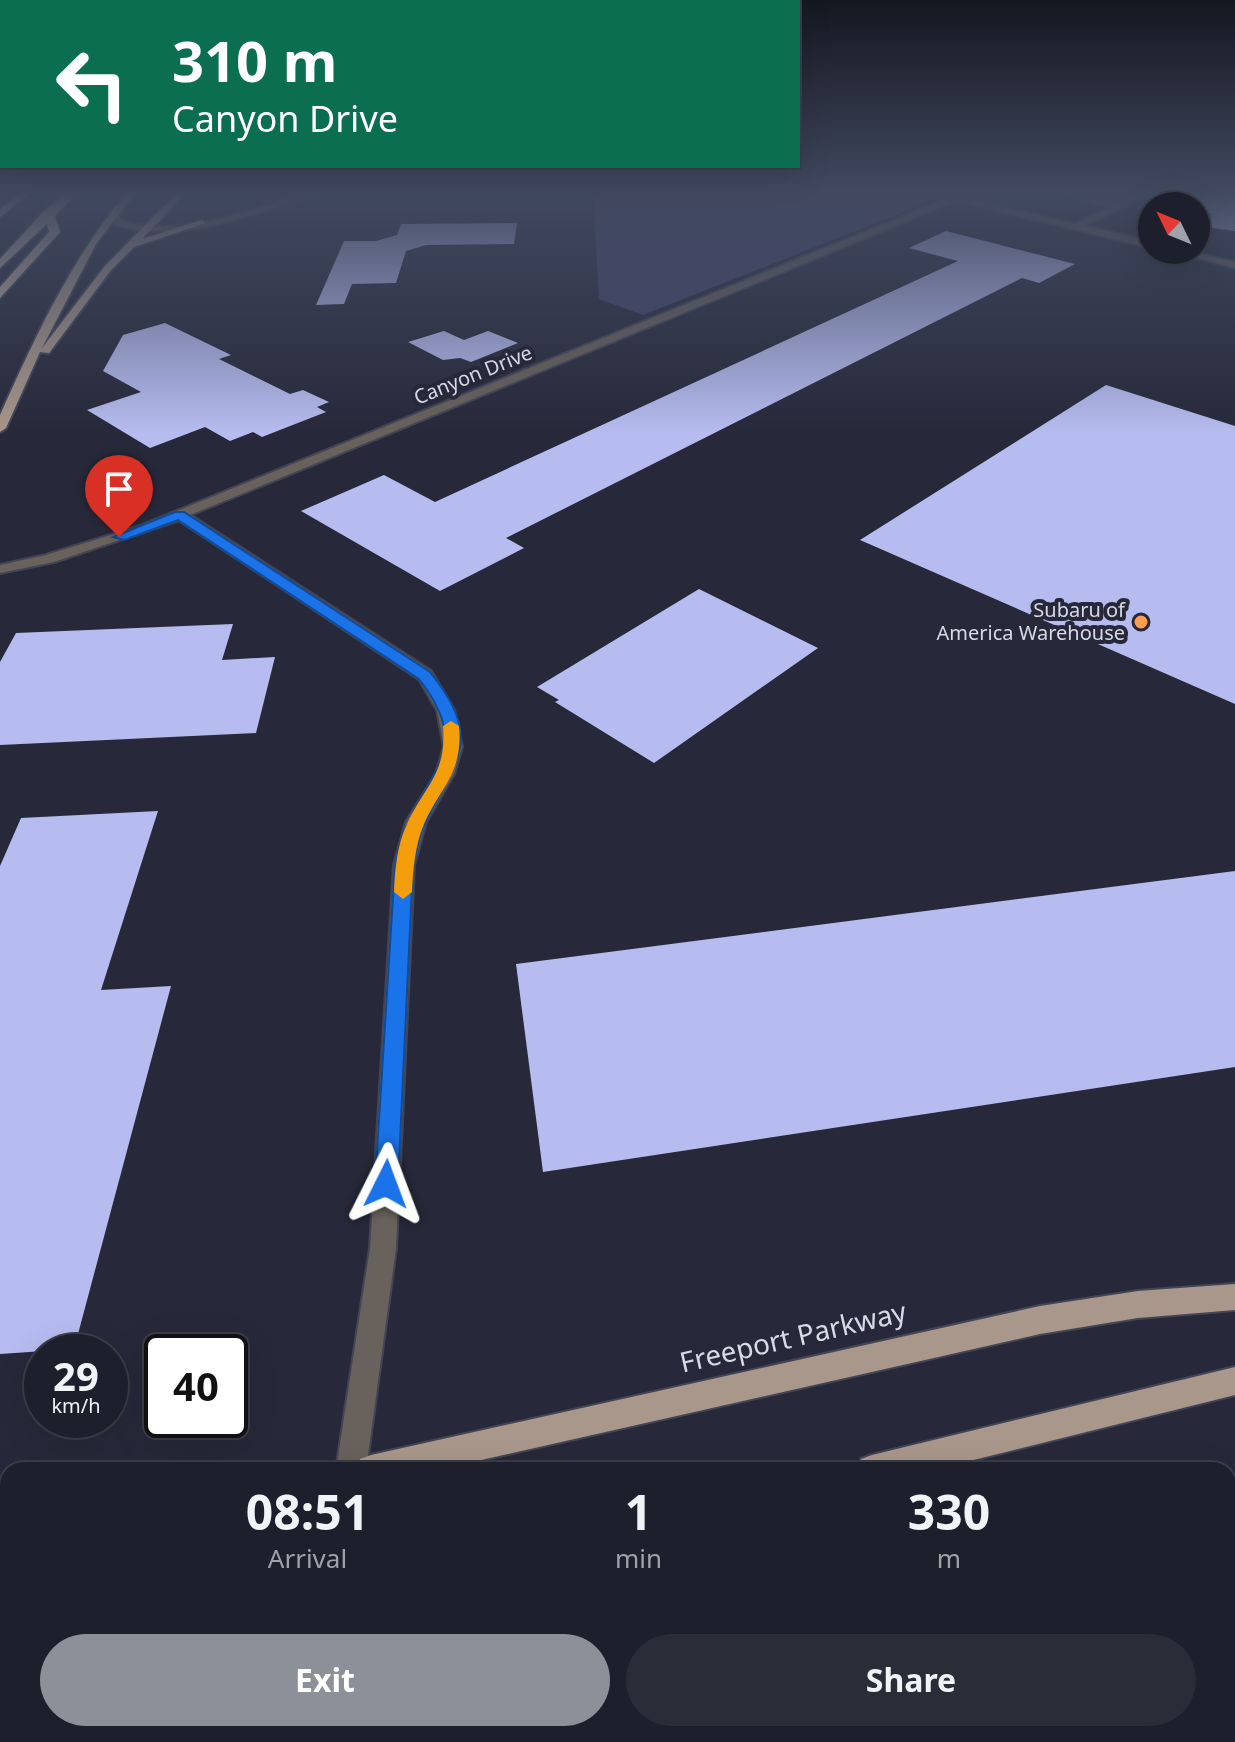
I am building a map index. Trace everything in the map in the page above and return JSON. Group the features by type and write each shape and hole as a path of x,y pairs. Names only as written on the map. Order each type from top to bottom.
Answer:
{"highway":[{"path":"0,294 20,271"}],"main road":[{"path":"0,428 52,313 77,271"},
{"path":"14,397 52,340 107,271"},
{"name":"Freeport Parkway","path":"406,1462 931,1343 1097,1311 1196,1297 1235,1297"},
{"path":"905,1462 1235,1381"}],"street":[{"name":"Canyon Drive","path":"0,569 49,559 180,515 776,271"},
{"path":"180,515 425,675 442,697 451,720 453,752 445,773 415,825 404,865 383,1248 352,1462"}],"shaded area":[{"path":"597,271 753,271 643,315 599,299"}],"building":[{"path":"331,271 400,271 396,283 352,284 344,304 316,305"},
{"path":"936,271 1061,271 1039,283 1022,278 506,538 524,548 440,591 301,511 384,475 435,502"},
{"path":"165,323 231,355 219,359 290,394 303,390 329,402 317,407 326,412 262,437 253,432 230,441 205,427 150,448 87,410 141,392 103,371 123,335"},
{"path":"444,331 464,340 488,331 518,343 471,362 460,358 443,360 408,342"},
{"name":"Subaru of America Warehouse","path":"1106,385 1235,426 1235,704 860,540"},
{"path":"699,589 818,648 654,763 555,702 559,700 537,687"},
{"path":"233,624 222,660 275,657 256,733 0,745 0,662 16,633"},
{"path":"158,811 101,990 171,986 78,1334 24,1334 24,1352 0,1354 0,866 21,818"},
{"path":"1235,871 1235,1067 543,1172 516,964"}],"slow traffic":[{"path":"403,892 404,865 415,825 445,773 453,752 451,726"}],"place":[{"name":"Subaru of America Warehouse","path":"1141,622"}],"route":[{"path":"119,537 180,515 425,675 442,697 451,720 453,752 445,773 415,825 404,865 386,1184"}]}
